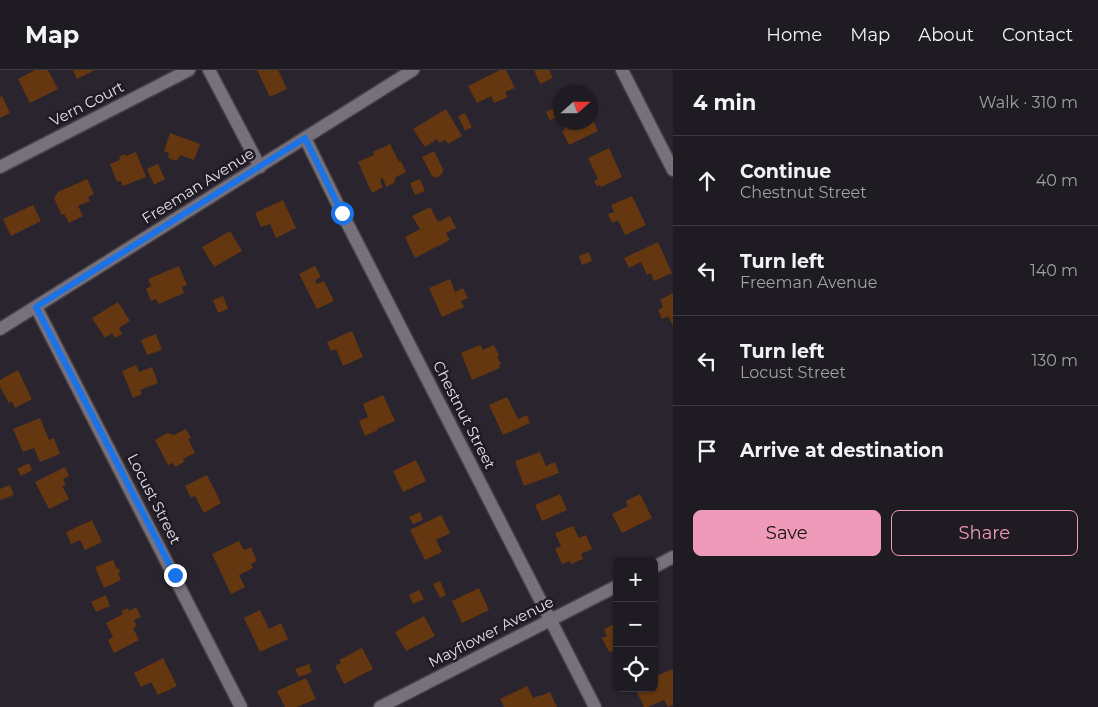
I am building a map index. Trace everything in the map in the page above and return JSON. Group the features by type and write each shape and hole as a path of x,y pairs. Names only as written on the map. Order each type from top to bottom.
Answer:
{"street":[{"name":"Vern Court","path":"0,167 189,70"},
{"path":"209,70 260,166"},
{"name":"Freeman Avenue","path":"0,329 413,70"},
{"path":"622,70 673,170"},
{"name":"Chestnut Street","path":"305,138 596,707"},
{"name":"Locust Street","path":"36,307 241,707"},
{"path":"658,565 673,557"},
{"name":"Mayflower Avenue","path":"380,707 613,588"}],"building":[{"path":"35,70 48,70 58,89 30,103 18,79"},
{"path":"73,70 95,70 77,79"},
{"path":"257,70 278,70 287,89 270,97"},
{"path":"500,70 506,70 515,88 505,92 508,97 494,103 491,96 477,103 468,86"},
{"path":"534,70 549,70 553,78 540,84"},
{"path":"2,96 10,113 0,118 0,97"},
{"path":"446,109 462,136 448,144 445,140 439,143 437,139 425,147 413,129"},
{"path":"553,109 553,119 550,120 546,112"},
{"path":"465,113 472,127 465,131 458,116"},
{"path":"598,130 598,131 569,145 562,131"},
{"path":"170,133 200,144 194,160 180,155 177,161 168,158 169,153 164,151"},
{"path":"390,144 406,172 396,177 394,183 386,187 383,178 380,180 383,187 372,193 358,162 374,155 373,152"},
{"path":"609,148 622,177 601,187 600,185 597,186 594,181 598,179 588,158"},
{"path":"434,151 443,169 442,174 436,178 432,176 422,157"},
{"path":"136,152 146,177 123,186 121,181 117,182 110,164 120,160 119,157 125,154 126,156"},
{"path":"158,164 165,179 154,185 147,169"},
{"path":"87,179 94,194 88,197 90,201 78,206 83,216 69,223 65,215 61,214 54,198 58,192"},
{"path":"420,179 425,191 415,195 410,183"},
{"path":"632,196 646,225 625,235 618,220 612,223 608,214 614,212 611,205"},
{"path":"283,200 296,228 276,238 270,224 261,227 255,213"},
{"path":"33,205 41,221 11,236 3,219"},
{"path":"430,207 438,222 450,216 456,228 446,233 450,240 415,258 405,237 420,229 412,216"},
{"path":"230,231 242,251 214,267 202,247"},
{"path":"658,242 672,273 654,281 651,273 647,275 641,262 629,268 624,258"},
{"path":"589,252 592,261 582,265 579,256"},
{"path":"179,266 187,285 182,287 184,293 159,304 156,299 151,301 146,289 151,286 148,279"},
{"path":"315,266 321,277 315,280 317,284 324,281 334,301 317,309 299,274"},
{"path":"450,279 455,292 463,288 468,298 461,301 464,307 442,317 429,288"},
{"path":"673,293 673,326 668,316 662,319 658,310 663,307 660,300"},
{"path":"223,296 228,309 218,313 213,300"},
{"path":"118,302 130,321 119,328 122,334 115,338 112,333 105,338 92,318"},
{"path":"352,331 363,357 343,366 336,349 331,351 327,342"},
{"path":"156,334 162,350 147,355 141,340"},
{"path":"480,345 483,350 494,345 501,364 499,365 500,368 472,380 461,353"},
{"path":"136,365 139,372 152,367 158,383 140,390 142,394 133,398 122,371"},
{"path":"18,370 32,399 15,408 12,401 9,403 0,387 0,380"},
{"path":"383,395 395,421 365,436 359,421 368,417 363,404"},
{"path":"507,397 518,419 527,415 530,423 503,435 489,405"},
{"path":"40,418 49,440 54,438 60,454 40,462 34,448 23,452 13,429"},
{"path":"186,429 191,438 188,439 195,453 183,459 184,462 175,467 173,463 168,465 155,440 167,433 174,435"},
{"path":"540,452 546,466 555,462 559,473 524,486 515,461"},
{"path":"416,460 426,481 403,492 393,471"},
{"path":"29,463 32,470 21,476 17,469"},
{"path":"65,467 69,476 63,479 66,485 62,486 69,499 49,509 35,482"},
{"path":"207,475 221,503 204,513 195,496 191,498 185,486"},
{"path":"10,485 14,495 0,500 0,489"},
{"path":"560,494 567,510 542,521 535,505"},
{"path":"640,494 652,518 622,533 612,514 628,506 626,501"},
{"path":"420,512 423,520 413,524 409,517"},
{"path":"441,515 450,533 436,540 442,552 425,560 410,530"},
{"path":"92,520 102,542 85,550 80,540 71,544 66,532"},
{"path":"573,526 579,538 586,535 592,549 581,554 583,559 571,564 570,561 562,564 555,549 561,546 555,533"},
{"path":"239,541 244,550 251,547 257,561 251,564 253,568 239,575 245,587 231,594 212,554"},
{"path":"113,560 117,569 119,568 120,572 118,573 121,580 104,588 95,567"},
{"path":"440,581 446,595 440,598 433,584"},
{"path":"479,588 489,610 462,623 452,601"},
{"path":"419,590 424,599 413,604 409,595"},
{"path":"106,595 110,606 96,612 91,602"},
{"path":"136,607 141,617 134,620 137,626 133,628 139,640 114,653 108,640 113,637 106,623 123,614 121,611 128,608 129,611"},
{"path":"260,610 269,629 281,623 288,639 260,652 244,618"},
{"path":"424,616 435,636 406,651 395,632"},
{"path":"613,625 613,651 609,652 602,638 607,636 604,629"},
{"path":"362,648 373,669 344,684 335,666 341,663 339,660"},
{"path":"163,658 177,686 158,695 151,682 141,687 134,673"},
{"path":"309,664 312,672 299,677 295,669"},
{"path":"673,669 673,705 668,707 664,700 644,707 637,692 658,692 658,675"},
{"path":"306,678 316,699 297,707 285,707 277,691"},
{"path":"527,686 533,698 550,692 557,707 504,707 500,699"}],"route":[{"path":"175,575 36,307 305,138 342,213"}]}
